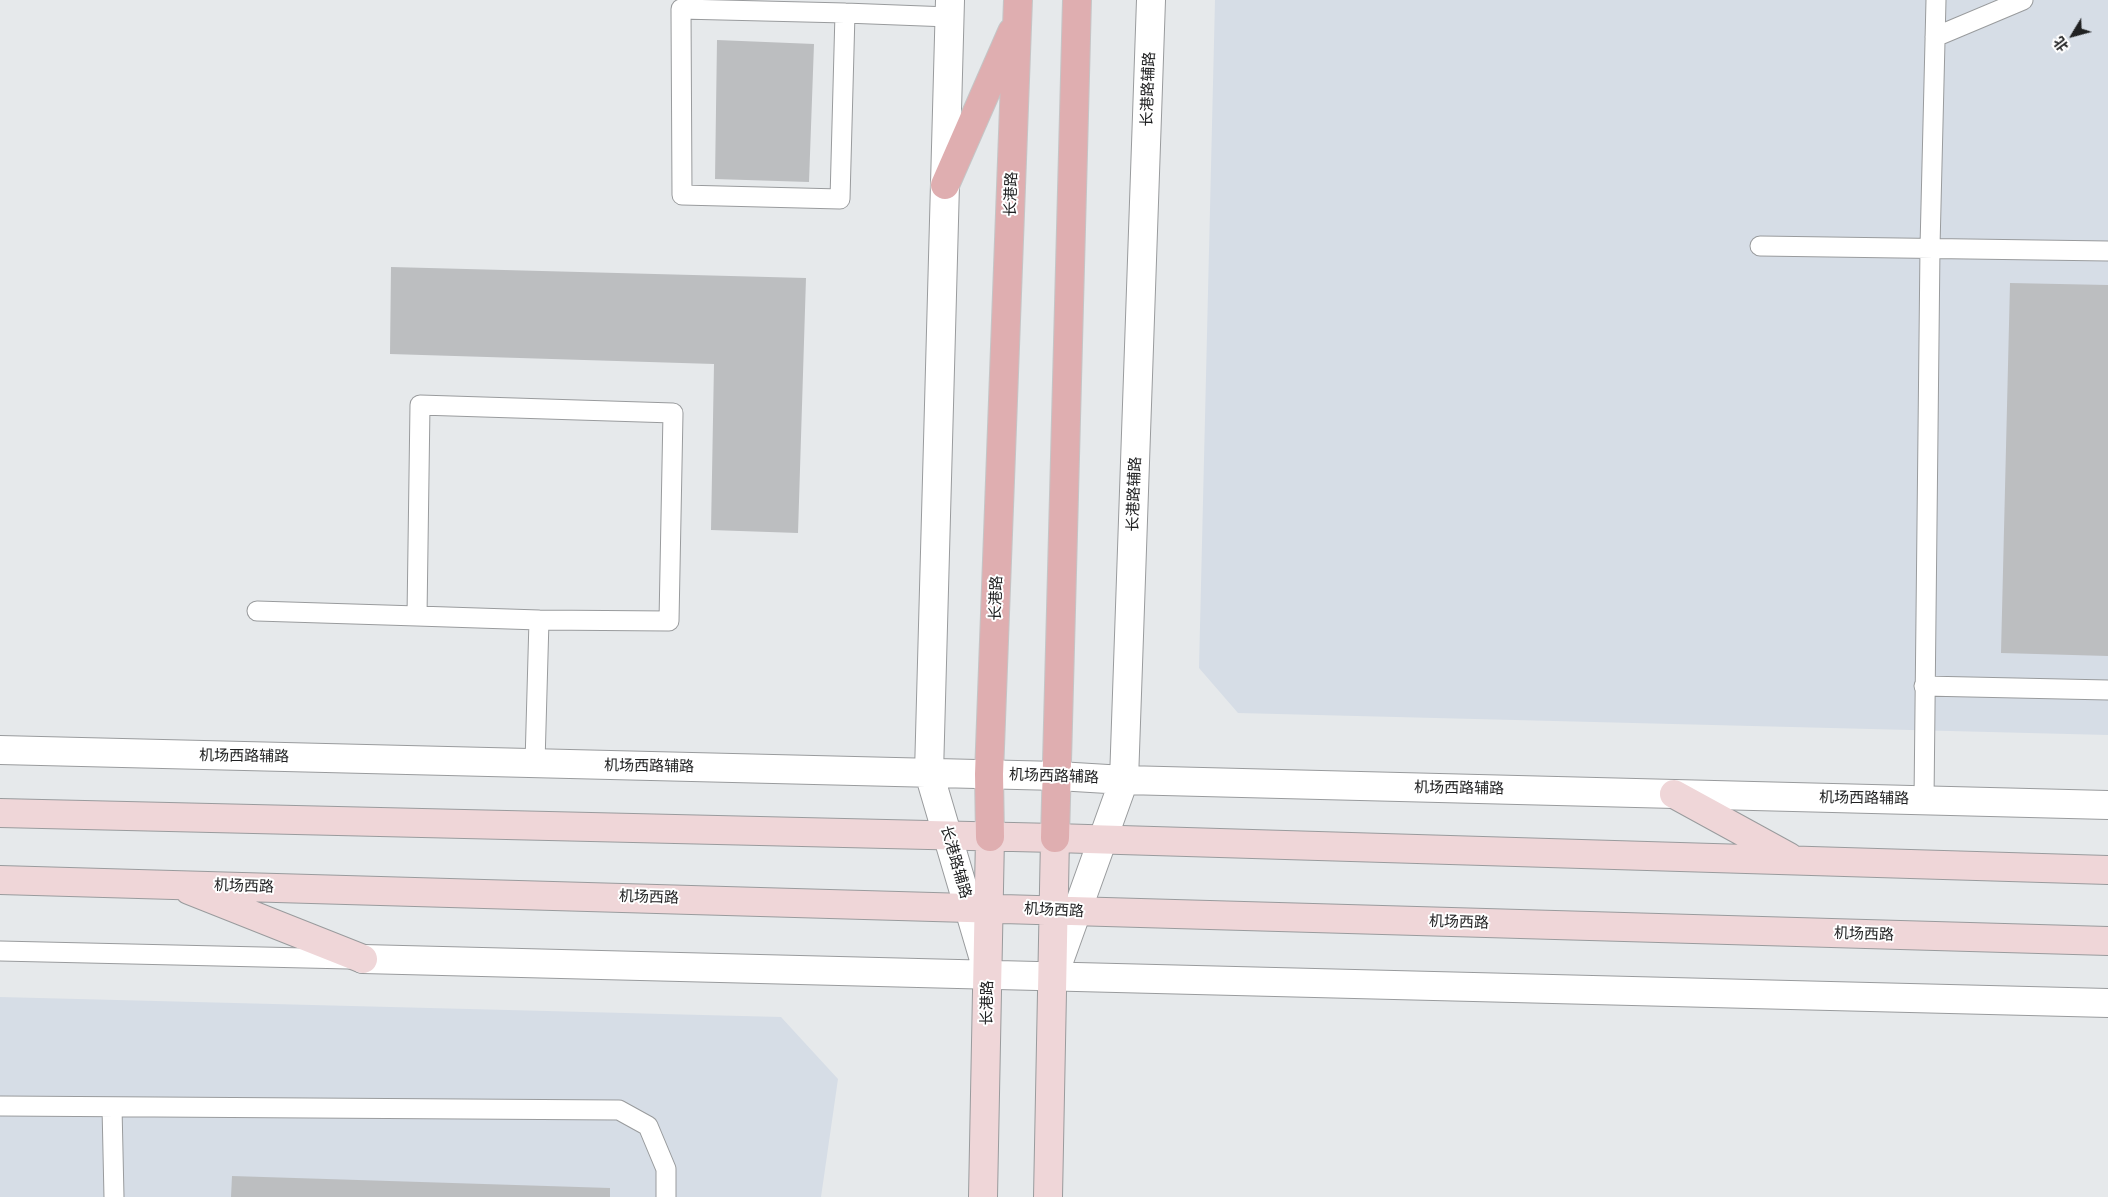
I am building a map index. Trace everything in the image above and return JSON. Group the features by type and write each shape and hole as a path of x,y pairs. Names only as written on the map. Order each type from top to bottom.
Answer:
{"main road":[{"path":"1048,1197 1053,976 1065,911 1055,838 1077,0"},
{"path":"945,185 1018,10"},
{"name":"长港路","path":"983,1197 988,974 978,907 990,837 990,774 1018,10"},
{"path":"1674,794 1792,859"},
{"path":"0,813 1055,838 2108,870"},
{"name":"机场西路","path":"0,880 2108,941"},
{"path":"172,884 363,959"}],"street":[{"name":"长港路辅路","path":"1065,911 1103,840 1124,780 1151,0"},
{"name":"长港路辅路","path":"949,8 929,773 949,836 978,907"},
{"name":"机场西路辅路","path":"0,750 2108,804"},
{"path":"363,959 2108,1003"}],"lane":[{"path":"1924,800 1930,247 1936,0"},
{"path":"1935,37 2023,0"},
{"path":"845,13 840,199 682,195 681,9 845,13 949,8"},
{"path":"1760,246 2108,251"},
{"path":"257,610 417,616 539,620 669,621 673,413 420,405 417,616"},
{"path":"535,763 539,620"},
{"path":"1924,686 2108,690"},
{"path":"0,951 363,959"},
{"path":"0,1106 619,1110 648,1126 666,1169 666,1197"},
{"path":"112,1107 114,1197"}],"shaded area":[{"path":"1215,0 2108,0 2108,735 1238,713 1199,668"},
{"path":"0,997 781,1017 838,1079 821,1197 0,1197"}],"building":[{"path":"717,40 814,44 809,182 715,179"},
{"path":"391,267 806,278 798,533 711,530 714,364 390,354"},
{"path":"2010,283 2108,285 2108,656 2001,653"},
{"path":"232,1176 610,1188 610,1197 231,1197"}]}
